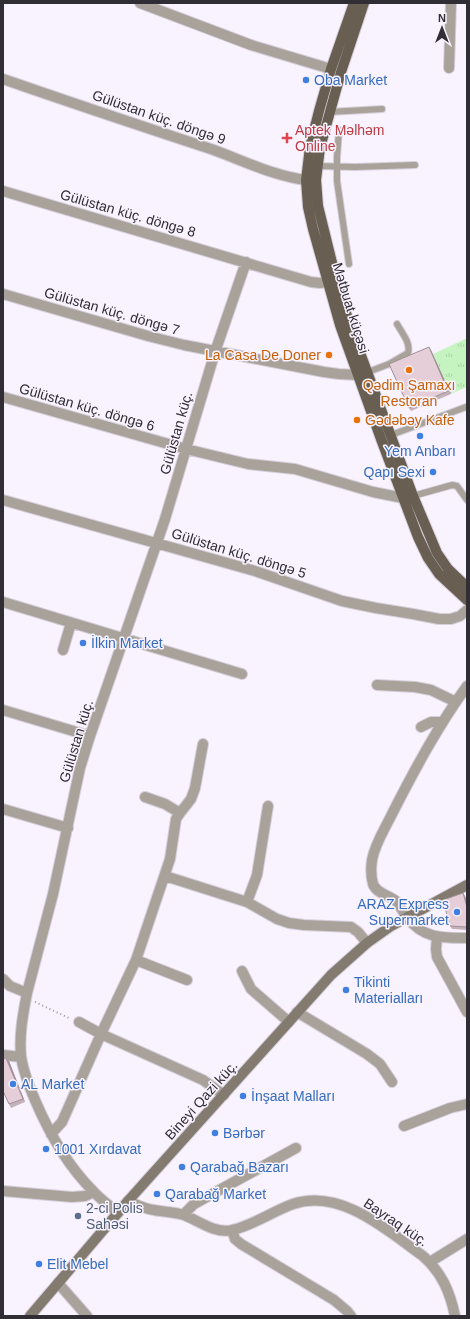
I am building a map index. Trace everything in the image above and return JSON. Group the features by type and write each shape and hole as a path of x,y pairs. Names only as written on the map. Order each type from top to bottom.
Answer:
{"main road":[{"name":"Mətbuat küçəsi","path":"311,180 317,166 336,71 354,3"},
{"name":"Mətbuat küçəsi","path":"364,3 336,71 310,147 311,180 316,193 340,325 357,375 386,438 408,497 428,558 439,574 467,600"},
{"name":"Mətbuat küçəsi","path":"332,281 368,372 386,438"},
{"path":"357,375 368,372"},
{"name":"Mətbuat küçəsi","path":"408,497 437,553 448,569 467,587"},
{"name":"Bineyi Qazi küç.","path":"30,1316 128,1201 224,1096 331,975 367,942 406,917 467,885"}],"street":[{"path":"140,3 251,45 336,71"},
{"path":"449,68 451,3"},
{"name":"Gülüstan küç. döngə 9","path":"3,79 278,174 294,179 311,180"},
{"name":"Gülüstan küç. döngə 8","path":"3,191 311,282 320,283 332,281"},
{"name":"Gülüstan küç.","path":"118,1213 94,1192 68,1161 51,1134 30,1090 21,1057 20,1036 27,996 68,828 80,768 157,543 215,352 246,262"},
{"name":"Gülüstan küç. döngə 7","path":"3,294 148,336 215,352 339,374 357,375"},
{"name":"Gülüstan küç. döngə 6","path":"3,397 186,449 248,464 296,469 373,492 408,497"},
{"name":"Gülüstan küç. döngə 5","path":"3,500 255,571 342,601 439,619 451,619 460,616 467,610"},
{"path":"3,602 242,674"},
{"path":"63,650 71,623"},
{"path":"376,685 415,687 431,690 456,702"},
{"path":"467,686 443,722 410,778 372,860 374,885 377,890 391,897 397,902 406,917 415,926 432,936 467,938"},
{"path":"3,710 90,736"},
{"path":"421,727 431,722 443,722"},
{"path":"51,1134 62,1122 136,960 170,859 176,819 191,799 195,788 203,744"},
{"path":"145,797 165,804 180,813"},
{"path":"247,902 257,875 268,806"},
{"path":"3,809 68,828"},
{"path":"165,876 247,902 277,919 289,923 351,928 358,932 367,942"},
{"path":"437,937 437,957 467,1012"},
{"path":"136,960 187,980"},
{"path":"242,971 251,989 289,1022"},
{"path":"5,984 27,996"},
{"path":"297,1012 367,1054 380,1064 392,1082"},
{"path":"79,1022 101,1034 203,1080 224,1096"},
{"path":"3,1055 21,1057"},
{"path":"404,1126 450,1108 467,1104"},
{"path":"183,1215 194,1204 296,1148"},
{"path":"3,1191 72,1197 85,1196 94,1192"},
{"name":"Bayraq küç.","path":"128,1201 147,1209 183,1215 213,1228 232,1230 296,1203 320,1202 340,1205 354,1210 372,1220 430,1262 441,1275 447,1286 452,1299 455,1316"},
{"path":"232,1230 235,1239 241,1244 334,1300 351,1316"},
{"path":"430,1262 467,1239"},
{"path":"58,1283 87,1316"}],"lane":[{"path":"329,112 382,109"},
{"path":"339,130 336,167 337,181 349,264"},
{"path":"317,166 415,165"},
{"path":"368,372 389,364 408,353 409,345 397,324"},
{"path":"386,438 466,407"},
{"path":"408,497 452,485 457,486 467,500"}],"path":[{"path":"27,996 79,1022"}],"green space":[{"path":"467,338 467,387 451,394 433,354"}],"building":[{"path":"429,347 448,391 409,408 389,364"},
{"path":"463,893 467,907 467,927 450,926 443,900"},
{"path":"6,1058 23,1099 9,1104 3,1091 3,1059"}],"place":[{"name":"Oba Market","path":"306,80"},
{"name":"Aptek Mәlhәm Online","path":"287,138"},
{"name":"La Casa De Doner","path":"329,355"},
{"name":"Qədim Şamaxı Restoran","path":"409,370"},
{"name":"Gədəbəy Kafe","path":"357,420"},
{"name":"Yem Anbarı","path":"420,436"},
{"name":"Qapı Sexi","path":"433,472"},
{"name":"İlkin Market","path":"83,643"},
{"name":"ARAZ Express Supermarket","path":"457,912"},
{"name":"Tikinti Materialları","path":"346,990"},
{"name":"AL Market","path":"13,1084"},
{"name":"İnşaat Malları","path":"243,1096"},
{"name":"Bərbər","path":"215,1133"},
{"name":"1001 Xırdavat","path":"46,1149"},
{"name":"Qarabağ Bazarı","path":"182,1167"},
{"name":"Qarabağ Market","path":"157,1194"},
{"name":"2-ci Polis Sahəsi","path":"78,1216"},
{"name":"Elit Mebel","path":"39,1264"}]}
